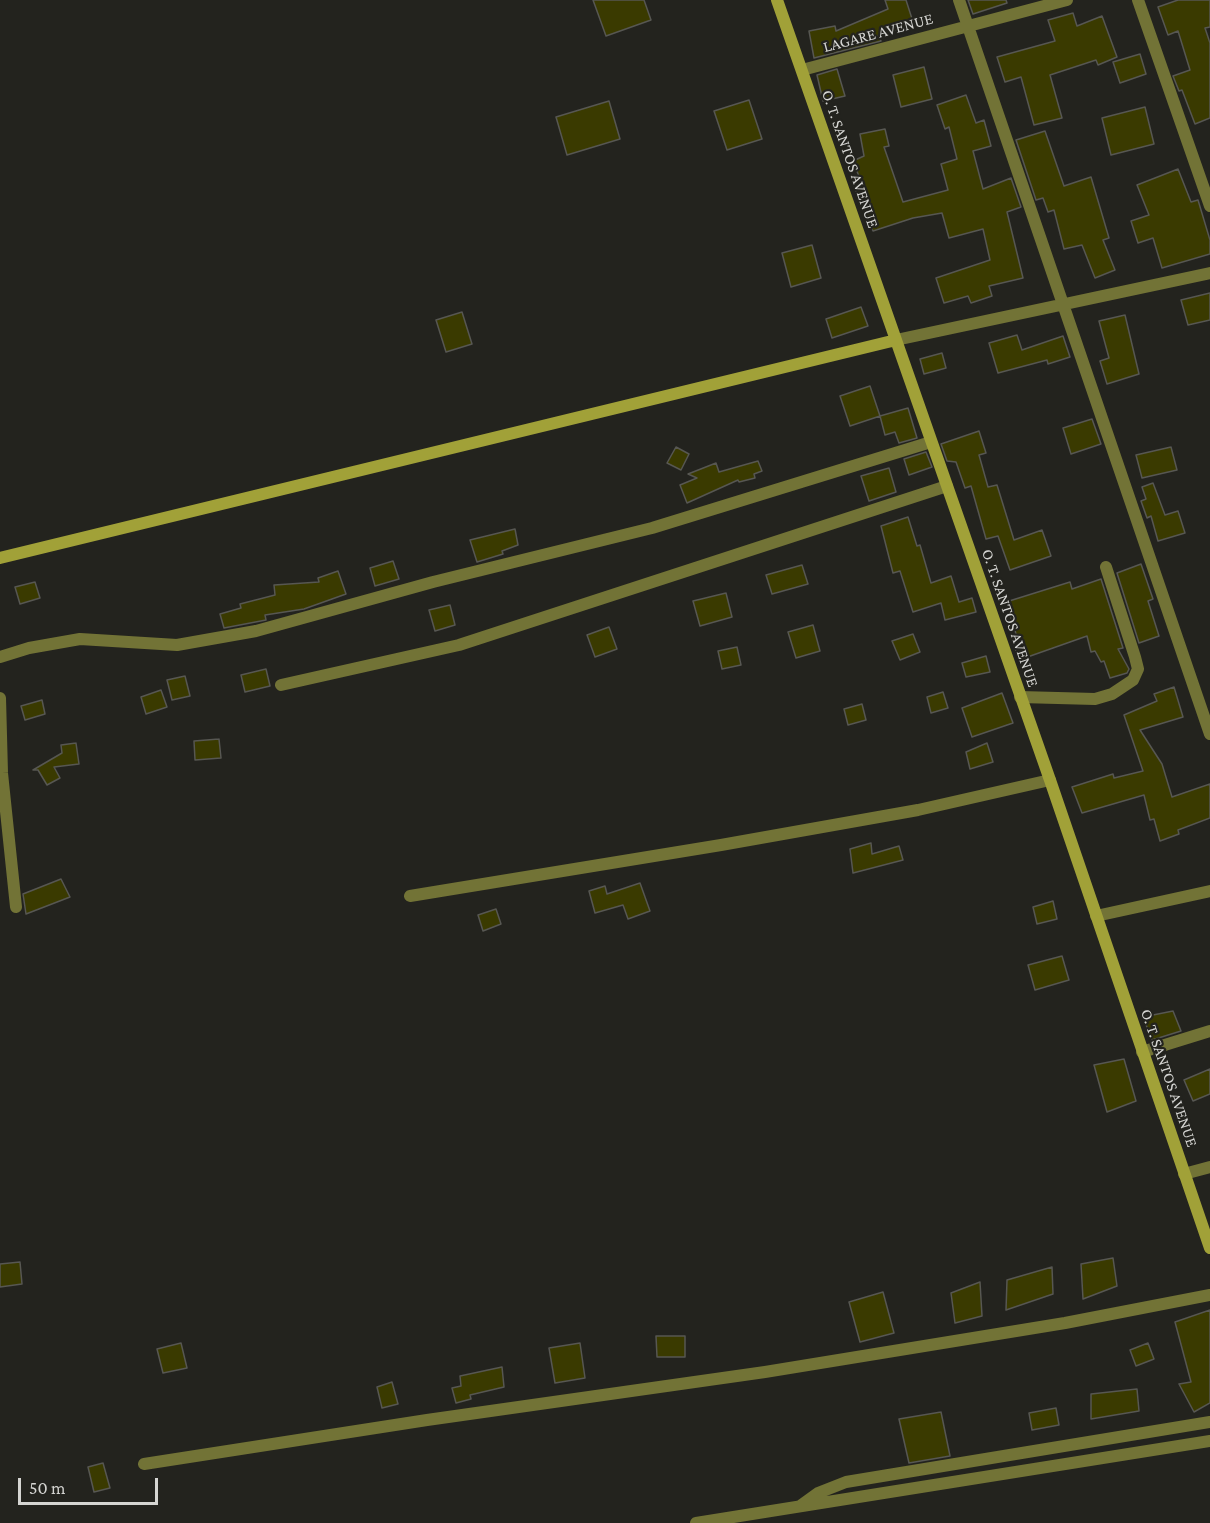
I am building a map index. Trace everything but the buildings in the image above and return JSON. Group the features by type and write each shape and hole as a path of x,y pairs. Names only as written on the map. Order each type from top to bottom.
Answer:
{"street":[{"name":"O. T. SANTOS AVENUE","path":"777,0 1050,780 1210,1248"},
{"path":"959,0 1062,306 1166,598 1210,734"},
{"name":"LAGARE AVENUE","path":"802,70 1067,0"},
{"path":"1138,0 1210,206"},
{"path":"0,558 896,340 1210,273"},
{"path":"0,657 38,646 80,639 177,645 256,631 433,582 652,528 932,442"},
{"path":"281,686 459,645 947,486"},
{"path":"1020,697 1095,699 1112,694 1133,680 1138,669 1106,567"},
{"path":"0,698 4,796 16,907"},
{"path":"410,896 918,810 1050,780"},
{"path":"1096,916 1210,891"},
{"path":"1142,1052 1210,1031"},
{"path":"1184,1174 1210,1167"},
{"path":"144,1464 427,1420 765,1372 1065,1323 1210,1295"},
{"path":"798,1508 818,1493 846,1482 1210,1422"},
{"path":"696,1523 1210,1441"}]}
